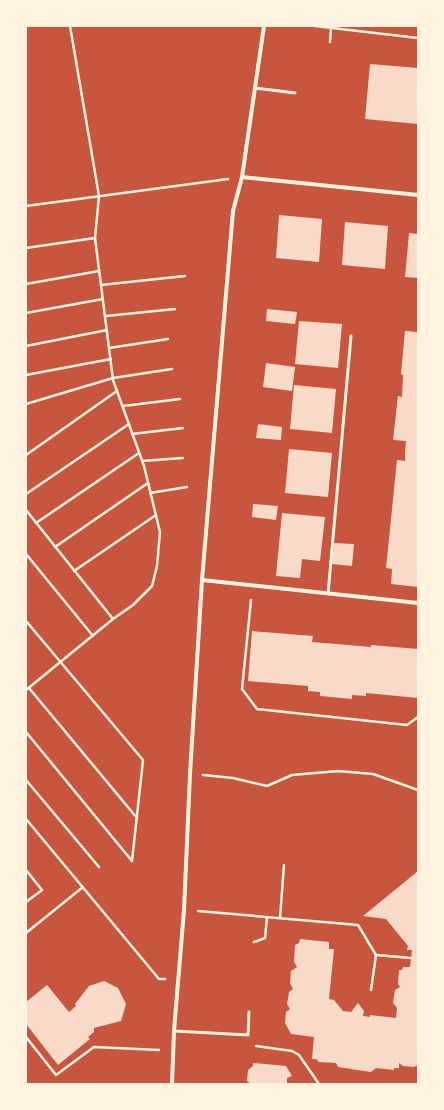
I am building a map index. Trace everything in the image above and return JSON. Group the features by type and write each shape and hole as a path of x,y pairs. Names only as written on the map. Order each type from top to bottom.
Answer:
{"street":[{"path":"172,1084 174,1031 184,910 190,774 202,580 233,212 242,177 264,26"},
{"path":"242,177 418,195"},
{"path":"202,580 418,603"}],"lane":[{"path":"255,88 294,93"},
{"path":"328,594 352,336"},
{"path":"174,1031 248,1035 249,1012"}],"path":[{"path":"70,26 99,196 95,238 113,378 142,461 160,532 157,566 152,586 133,605 113,619 27,689 137,818"},
{"path":"315,26 418,38"},
{"path":"330,42 332,28"},
{"path":"26,206 242,177"},
{"path":"26,248 95,238"},
{"path":"26,284 99,271"},
{"path":"101,285 185,276"},
{"path":"26,313 103,299"},
{"path":"106,316 175,309"},
{"path":"26,346 107,330"},
{"path":"109,348 168,339"},
{"path":"26,375 111,359"},
{"path":"26,404 113,378 172,369"},
{"path":"26,455 117,391"},
{"path":"122,406 180,399"},
{"path":"26,494 129,424"},
{"path":"132,434 183,428"},
{"path":"36,523 139,453"},
{"path":"142,461 183,458"},
{"path":"55,547 148,483"},
{"path":"150,493 186,487"},
{"path":"26,510 113,619"},
{"path":"74,571 156,515"},
{"path":"26,554 93,636"},
{"path":"252,586 242,689 257,709 408,725 418,717"},
{"path":"26,621 143,760 132,861 26,732"},
{"path":"190,774 233,778 267,786 292,775 338,770 373,774 418,790"},
{"path":"26,780 99,867"},
{"path":"26,819 159,979 178,981"},
{"path":"280,918 284,865"},
{"path":"26,870 42,890 26,902"},
{"path":"26,933 83,887"},
{"path":"184,910 358,925 376,955 371,990"},
{"path":"254,942 265,938 267,917"},
{"path":"376,955 411,958"},
{"path":"248,1035 257,1047 292,1051 299,1056 319,1084"},
{"path":"26,1037 56,1076 94,1047 173,1050"}],"building":[{"path":"370,64 418,68 418,124 365,119"},
{"path":"279,215 322,219 319,262 276,258"},
{"path":"345,222 388,226 385,269 342,265"},
{"path":"409,233 418,234 418,278 405,277"},
{"path":"267,309 297,312 295,324 266,321"},
{"path":"299,321 342,324 338,368 295,364"},
{"path":"405,331 418,332 418,587 391,584 392,569 386,568 397,460 405,461 406,441 393,440 398,396 402,397 403,375 401,374"},
{"path":"266,363 295,367 292,391 263,387"},
{"path":"294,385 336,389 332,433 290,429"},
{"path":"258,424 282,427 281,440 256,438"},
{"path":"289,449 332,453 328,497 285,493"},
{"path":"253,504 278,506 276,520 252,517"},
{"path":"282,513 325,517 320,561 302,559 300,578 276,576"},
{"path":"334,543 354,544 352,566 332,564"},
{"path":"252,631 313,636 312,642 418,649 418,698 366,693 366,696 352,695 352,699 320,696 320,692 308,691 308,686 248,681"},
{"path":"418,871 418,1065 414,1067 403,1066 399,1063 399,1068 394,1068 394,1070 376,1068 371,1072 338,1067 336,1063 319,1062 316,1059 312,1059 314,1037 291,1034 285,1023 286,1012 290,1009 287,1004 289,992 293,989 290,983 291,971 297,967 294,962 295,945 299,943 300,939 329,942 329,949 334,949 329,999 334,1000 343,1011 351,1012 358,1003 364,1011 363,1016 370,1017 370,1015 396,1018 397,1008 393,1003 395,990 400,987 398,984 399,970 402,970 403,967 410,967 412,950 407,950 408,946 386,919 363,916"},
{"path":"104,981 118,988 126,1004 121,1021 94,1028 94,1032 88,1037 90,1039 58,1065 26,1024 26,1002 47,985 69,1012 76,1006 75,1004 89,986"},
{"path":"253,1063 286,1066 292,1076 287,1078 287,1084 251,1084 247,1081 248,1070 253,1066"}]}
